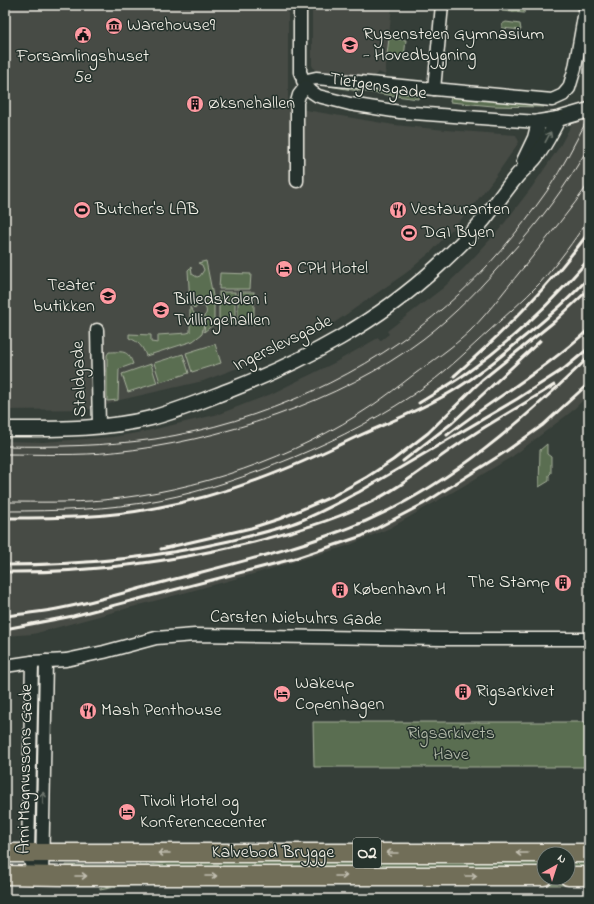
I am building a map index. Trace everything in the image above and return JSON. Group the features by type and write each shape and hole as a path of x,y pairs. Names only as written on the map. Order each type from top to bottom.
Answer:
{"main road":[{"name":"Kalvebod Brygge","path":"5,853 36,861 536,876"},
{"name":"Kalvebod Brygge","path":"5,874 36,861 589,853"},
{"path":"5,864 36,861"},
{"path":"576,876 589,876"}],"street":[{"path":"298,181 297,99 305,84 299,64 300,5"},
{"path":"434,89 442,5"},
{"name":"Tietgensgade","path":"582,111 558,119 539,122 437,115 373,108 324,98 314,94 305,84 316,78 552,100 560,97 569,88 586,5"},
{"name":"Ingerslevsgade","path":"5,429 99,426 152,418 200,402 284,368 326,346 347,334 400,298 438,266 483,220 518,175 531,162 548,139 558,119"},
{"name":"Ingerslevsgade","path":"518,175 535,138 539,122"},
{"name":"Staldgade","path":"96,330 99,426"},
{"name":"Carsten Niebuhrs Gade","path":"5,666 32,662 66,660 104,652 156,638 195,636 589,639"},
{"name":"Arni Magnussons Gade","path":"36,861 46,661"},
{"name":"Arni Magnussons Gade","path":"32,662 36,861"}],"shaded area":[{"path":"5,5 288,5 288,107 394,125 516,135 519,142 473,206 432,251 406,273 331,325 270,356 203,381 120,400 96,409 5,410"},
{"name":"Rysensteen Gymnasium - Hovedbygning","path":"312,5 392,6 385,75 378,72 374,77 318,72 314,69 312,65"},
{"path":"589,92 589,394 571,412 513,456 465,485 390,528 347,546 257,573 33,634 5,636 5,441 43,442 113,437 143,432 219,414 271,394 334,363 378,338 380,341 389,334 387,331 443,288 464,268 499,230 532,187 560,146"}],"green space":[{"path":"503,5 525,5 524,13 502,11"},
{"path":"506,22 520,24 521,30 502,28 502,24"},
{"path":"389,38 406,40 404,57 387,55"},
{"path":"323,85 418,93 419,94 418,99"},
{"path":"451,96 543,105 544,107 493,106 450,102"},
{"path":"206,261 214,301 203,306 197,306 195,309 190,304 188,270 191,267 192,274 197,277 200,276 204,270 202,265 198,263"},
{"path":"220,273 251,274 250,289 219,289"},
{"path":"219,292 235,292 235,324 219,324"},
{"path":"238,292 254,292 254,324 238,324"},
{"path":"214,302 214,324 204,332 204,316 206,314 205,307 209,303"},
{"path":"190,307 196,316 202,317 204,323 202,334 193,341 146,356 140,345 129,338 129,334 151,335 151,342 158,343 158,335 190,332"},
{"path":"215,344 221,363 192,372 186,353"},
{"path":"109,352 124,352 129,356 133,364 119,369 118,400 107,401 107,355"},
{"path":"183,354 189,373 160,382 154,363"},
{"path":"151,364 157,383 128,392 122,374"},
{"path":"547,444 547,454 551,457 551,473 549,475 549,481 539,487 540,450"},
{"name":"Rigsarkivets Have","path":"313,722 589,722 589,767 314,767"},
{"path":"173,862 536,862 536,868 66,868 66,865 149,865"},
{"path":"576,862 589,862 589,868 576,868"},
{"path":"153,883 536,883 536,885 153,885 121,886 100,890 100,888 116,885"},
{"path":"576,883 589,883 589,885 576,885"}],"tram line":[{"path":"5,446 99,445 155,439 195,431 235,421 273,408 311,392 348,373 383,353 417,329 448,304 488,265 525,221 547,191 589,116"},
{"path":"5,454 73,454 114,452 153,447 194,439 276,415 316,400 354,382 390,362 423,339 447,319 480,287 501,265 543,215 572,175 589,146"},
{"path":"5,502 91,501 138,496 174,489 244,469 278,456 343,424 383,398 449,349 470,331 486,314 529,261 589,183"},
{"path":"5,511 102,508 159,500 210,488 259,471 345,434 411,396 451,365 539,284 566,252 589,218"}],"railway":[{"path":"454,376 508,326 542,290 589,232"},
{"path":"419,403 462,376 501,347 547,305 589,259"},
{"path":"5,518 80,517 118,514 155,508 182,503 232,489 281,471 440,399 495,361 547,318 589,277"},
{"path":"161,549 251,528 279,519 331,497 367,477 393,460 428,433 482,380 555,321 586,292"},
{"path":"447,435 537,371 589,329"},
{"path":"403,461 452,423 540,341"},
{"path":"5,565 61,564 145,556 229,541 293,524 359,492 517,399 565,368 589,348"},
{"path":"5,616 57,609 100,599 270,554 319,539 366,521 397,506 457,470 512,427 589,357"},
{"path":"5,629 73,616 293,559 362,536 423,504 502,454 543,425 589,383"},
{"path":"5,572 68,571 161,561 254,542 324,522 365,505 394,489 460,443 554,385"}],"place":[{"name":"Warehouse9","path":"114,26"},
{"name":"Forsamlingshuset 5e","path":"83,35"},
{"name":"Rysensteen Gymnasium - Hovedbygning","path":"350,45"},
{"name":"Øksnehallen","path":"195,104"},
{"name":"Butcher's LAB","path":"82,210"},
{"name":"Vestauranten","path":"398,210"},
{"name":"DGI Byen","path":"409,233"},
{"name":"CPH Hotel","path":"284,269"},
{"name":"Teater butikken","path":"108,296"},
{"name":"Billedskolen i Tvillingehallen","path":"161,310"},
{"name":"The Stamp","path":"563,583"},
{"name":"København H","path":"340,590"},
{"name":"Rigsarkivet","path":"463,692"},
{"name":"Wakeup Copenhagen","path":"282,694"},
{"name":"Mash Penthouse","path":"88,711"},
{"name":"Tivoli Hotel og Konferencecenter","path":"127,812"}]}
